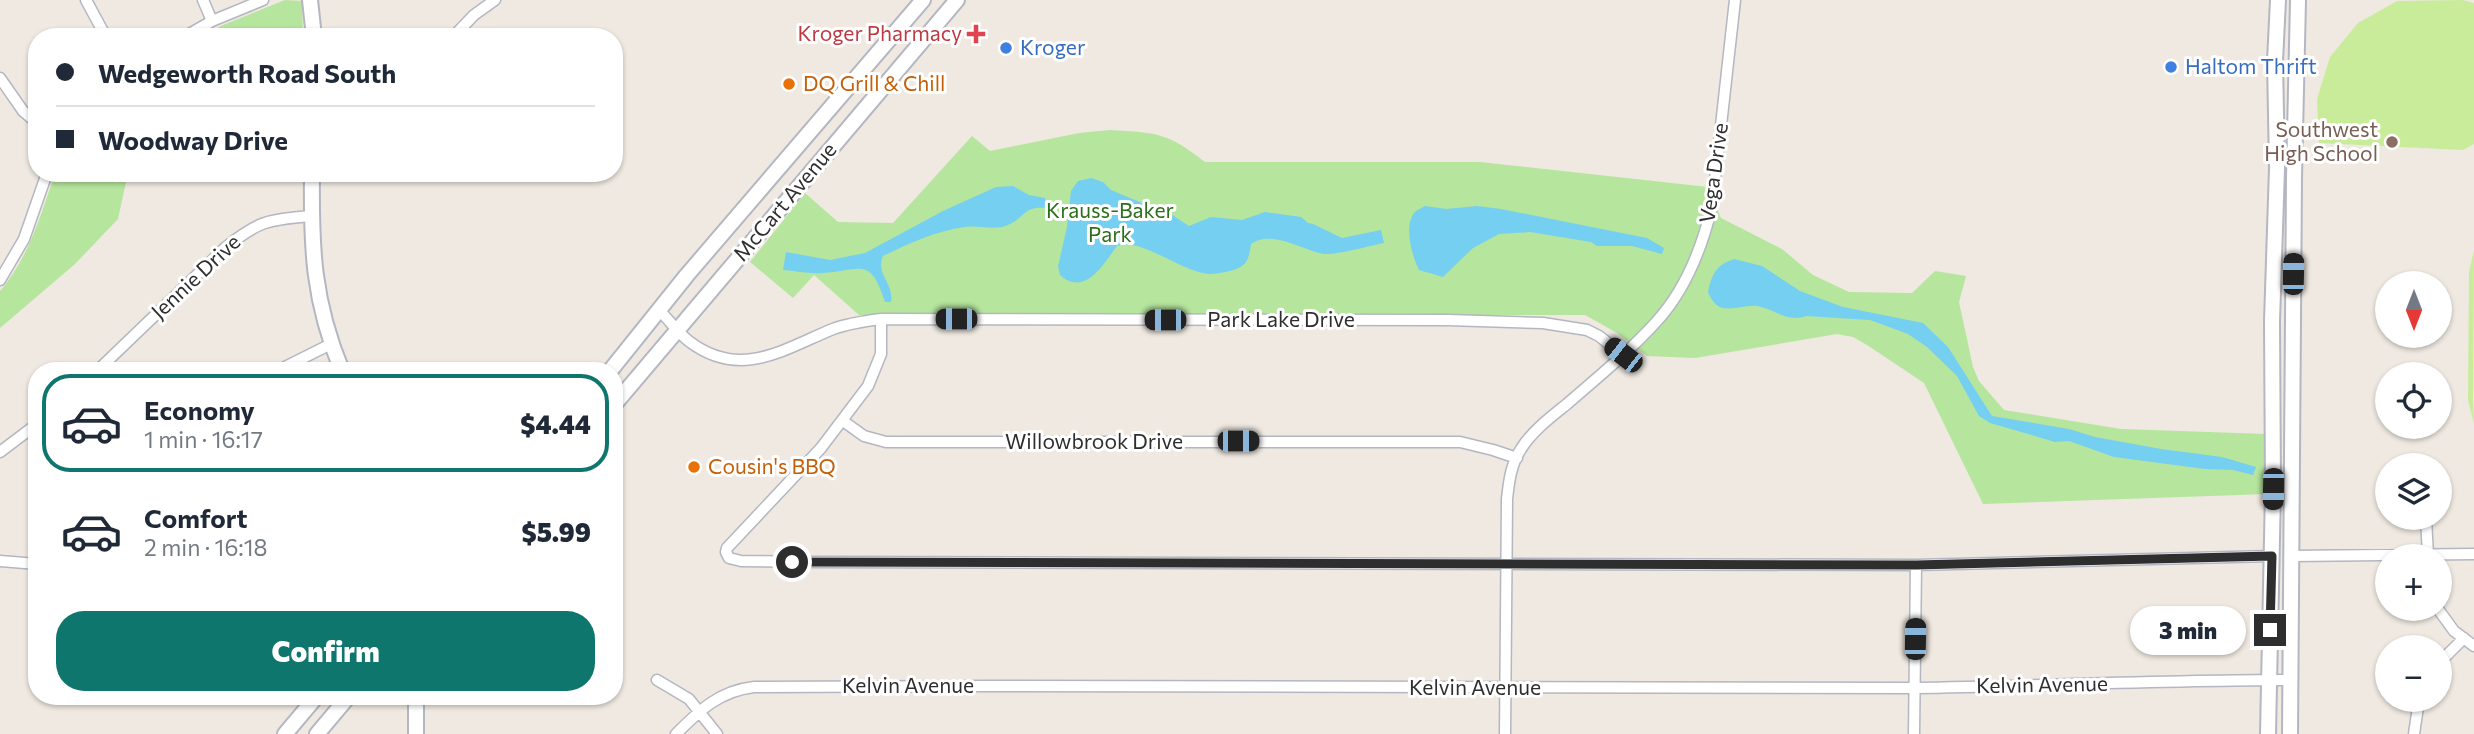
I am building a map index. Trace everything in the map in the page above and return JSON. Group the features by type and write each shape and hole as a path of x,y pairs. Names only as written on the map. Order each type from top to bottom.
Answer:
{"street":[{"path":"86,0 101,28"},
{"path":"203,0 212,21"},
{"path":"200,28 263,0"},
{"path":"462,28 495,0"},
{"name":"McCart Avenue","path":"618,362 687,275 923,0"},
{"name":"McCart Avenue","path":"623,394 957,0"},
{"name":"Vega Drive","path":"1506,734 1509,480 1517,458 1528,441 1659,319 1693,266 1705,236 1714,193 1735,0"},
{"path":"2268,734 2273,528 2272,321 2277,168 2278,0"},
{"path":"2290,734 2294,178 2300,0"},
{"path":"311,7 313,28"},
{"path":"2276,61 2298,62"},
{"path":"0,78 28,115"},
{"path":"840,98 857,118"},
{"path":"0,279 24,239 44,182"},
{"path":"312,182 314,273 321,310 338,362"},
{"name":"Jennie Drive","path":"106,362 226,247 249,229 276,219 312,216"},
{"name":"Park Lake Drive","path":"660,311 693,344 719,356 750,360 779,354 850,323 881,319 1448,320 1543,323 1587,330 1623,355"},
{"path":"881,319 882,340 878,364 868,386 821,448 727,548 729,558 741,561 818,562 1916,565 2272,556 2282,558 2291,573"},
{"path":"295,362 331,344"},
{"name":"Willowbrook Drive","path":"843,421 864,436 886,442 1461,442 1517,458"},
{"path":"0,452 28,431"},
{"path":"2273,528 2282,550 2291,556 2375,556"},
{"path":"2452,555 2474,554"},
{"path":"0,561 28,563"},
{"path":"1914,734 1916,565"},
{"path":"2447,621 2454,631 2474,646"},
{"path":"2452,650 2464,638"},
{"path":"656,680 690,699 717,734"},
{"name":"Kelvin Avenue","path":"676,734 700,710 717,698 754,687 1914,688 2290,680"},
{"path":"285,734 309,705"},
{"path":"317,734 341,705"},
{"path":"416,705 416,734"},
{"path":"2414,734 2417,712"}],"green space":[{"path":"285,0 302,1 303,28 218,28"},
{"path":"2463,0 2474,3 2474,144 2463,150 2319,143 2317,99 2330,57 2358,23 2397,1"},
{"name":"Krauss-Baker Park","path":"1110,130 1139,132 1171,139 1205,162 1480,162 1708,187 1721,218 1782,249 1813,275 1849,292 1912,293 1935,271 1966,276 1959,302 1973,367 1979,381 2004,410 2121,429 2267,434 2267,494 1983,504 1924,383 1853,337 1837,334 1695,358 1647,356 1617,333 1585,315 859,315 814,275 793,298 750,262 805,193 838,222 893,223 972,136 990,151 1079,133"},
{"path":"52,182 126,182 118,219 75,264 0,328 0,291 19,264 39,220"},
{"path":"2474,250 2474,424 2468,400 2469,272"}],"water":[{"path":"1091,178 1103,182 1111,190 1166,211 1189,226 1211,217 1242,220 1265,212 1301,217 1308,223 1342,238 1381,230 1384,243 1324,254 1288,242 1259,240 1251,244 1244,265 1230,271 1209,274 1187,268 1149,250 1126,244 1117,246 1093,276 1085,281 1069,281 1060,275 1058,266 1067,227 1071,191 1078,181"},
{"path":"1013,186 1029,195 1045,198 1046,208 1029,210 1003,227 965,227 943,231 883,256 881,268 890,289 891,302 885,302 874,277 862,269 817,273 783,270 786,252 830,260 865,253 943,211 996,187"},
{"path":"1425,206 1446,209 1477,206 1501,209 1647,238 1664,248 1662,254 1632,246 1597,246 1591,242 1530,232 1499,234 1473,248 1443,277 1419,270 1411,249 1411,218"},
{"path":"1734,259 1762,266 1800,291 1843,307 1923,323 1948,347 1992,416 2161,449 2222,457 2256,467 2253,475 2233,470 2114,457 2069,441 2055,442 1990,423 1979,416 1957,376 1927,347 1908,334 1870,320 1806,316 1793,318 1757,306 1718,306 1708,292 1711,280 1719,267"}],"place":[{"name":"Kroger Pharmacy","path":"976,34"},
{"name":"Kroger","path":"1006,48"},
{"name":"Haltom Thrift","path":"2171,67"},
{"name":"DQ Grill & Chill","path":"789,84"},
{"name":"Southwest High School","path":"2392,142"},
{"name":"Cousin's BBQ","path":"694,467"}],"route":[{"path":"792,562 1916,565 2272,556 2270,630"}]}
